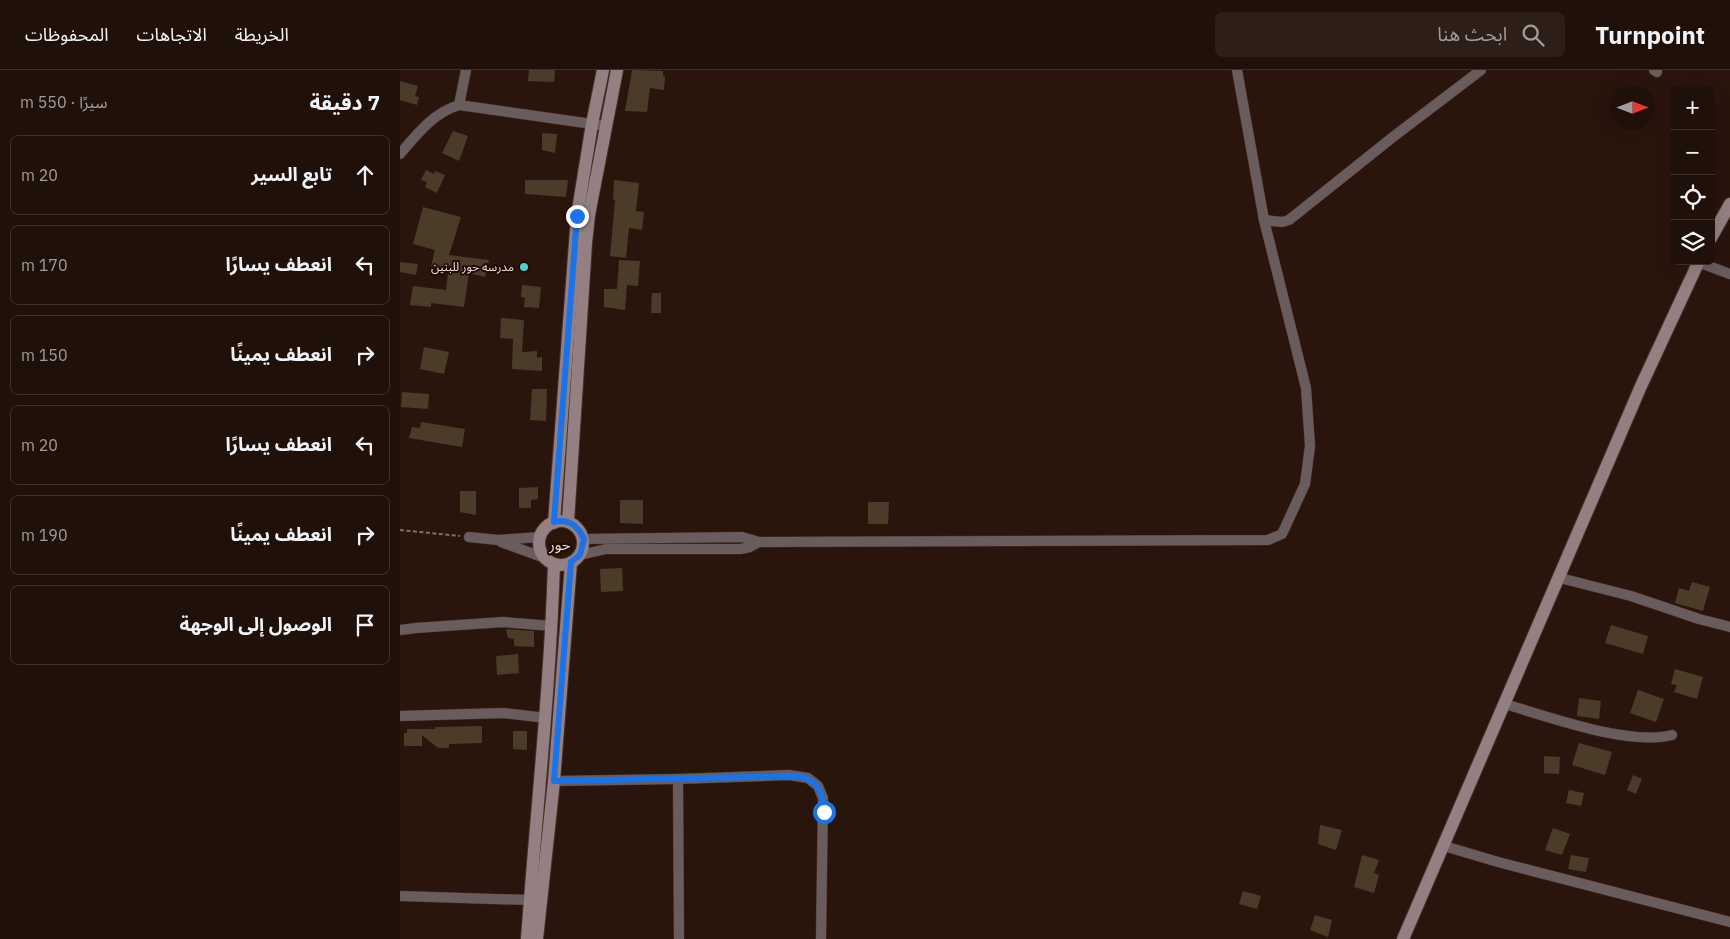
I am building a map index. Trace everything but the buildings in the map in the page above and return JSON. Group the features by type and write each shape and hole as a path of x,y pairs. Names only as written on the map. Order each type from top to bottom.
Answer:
{"street":[{"path":"459,105 466,70"},
{"path":"554,522 577,216 603,70"},
{"path":"568,522 589,215 617,70"},
{"path":"584,539 742,537 759,542 1268,540 1282,534 1305,484 1310,446 1306,388 1264,220 1237,70"},
{"path":"1264,220 1282,222 1289,220 1481,70"},
{"path":"400,154 435,117 447,109 459,105 606,126"},
{"path":"1715,231 1730,204"},
{"path":"1403,939 1641,386 1697,265"},
{"path":"1706,265 1730,274"},
{"path":"537,939 536,898 552,626 550,561 540,548 540,537 546,527 554,522 568,522 578,528 584,539"},
{"path":"469,537 498,540 540,537"},
{"path":"526,939 536,898 554,781 576,559 584,539"},
{"path":"498,540 550,561 566,565 576,559 606,549 741,548 759,542"},
{"path":"1560,578 1631,596 1699,619 1730,627"},
{"path":"400,630 503,622 552,626"},
{"path":"1505,704 1598,730 1638,737 1662,738 1672,735"},
{"path":"400,716 504,713 546,718"},
{"path":"554,781 789,775 808,778 818,786 823,798 821,939"},
{"path":"678,779 678,939"},
{"path":"1444,846 1730,922"},
{"path":"400,896 536,898"}],"path":[{"path":"400,530 469,537"}],"place":[{"name":"مدرسه حور للبنين","path":"524,267"}],"district":[{"name":"حور","path":"560,545"}],"route":[{"path":"577,216 554,522 562,521 573,524 581,532 584,539 580,555 571,562 554,781 798,776 808,778 818,786 823,798 824,812"}]}
